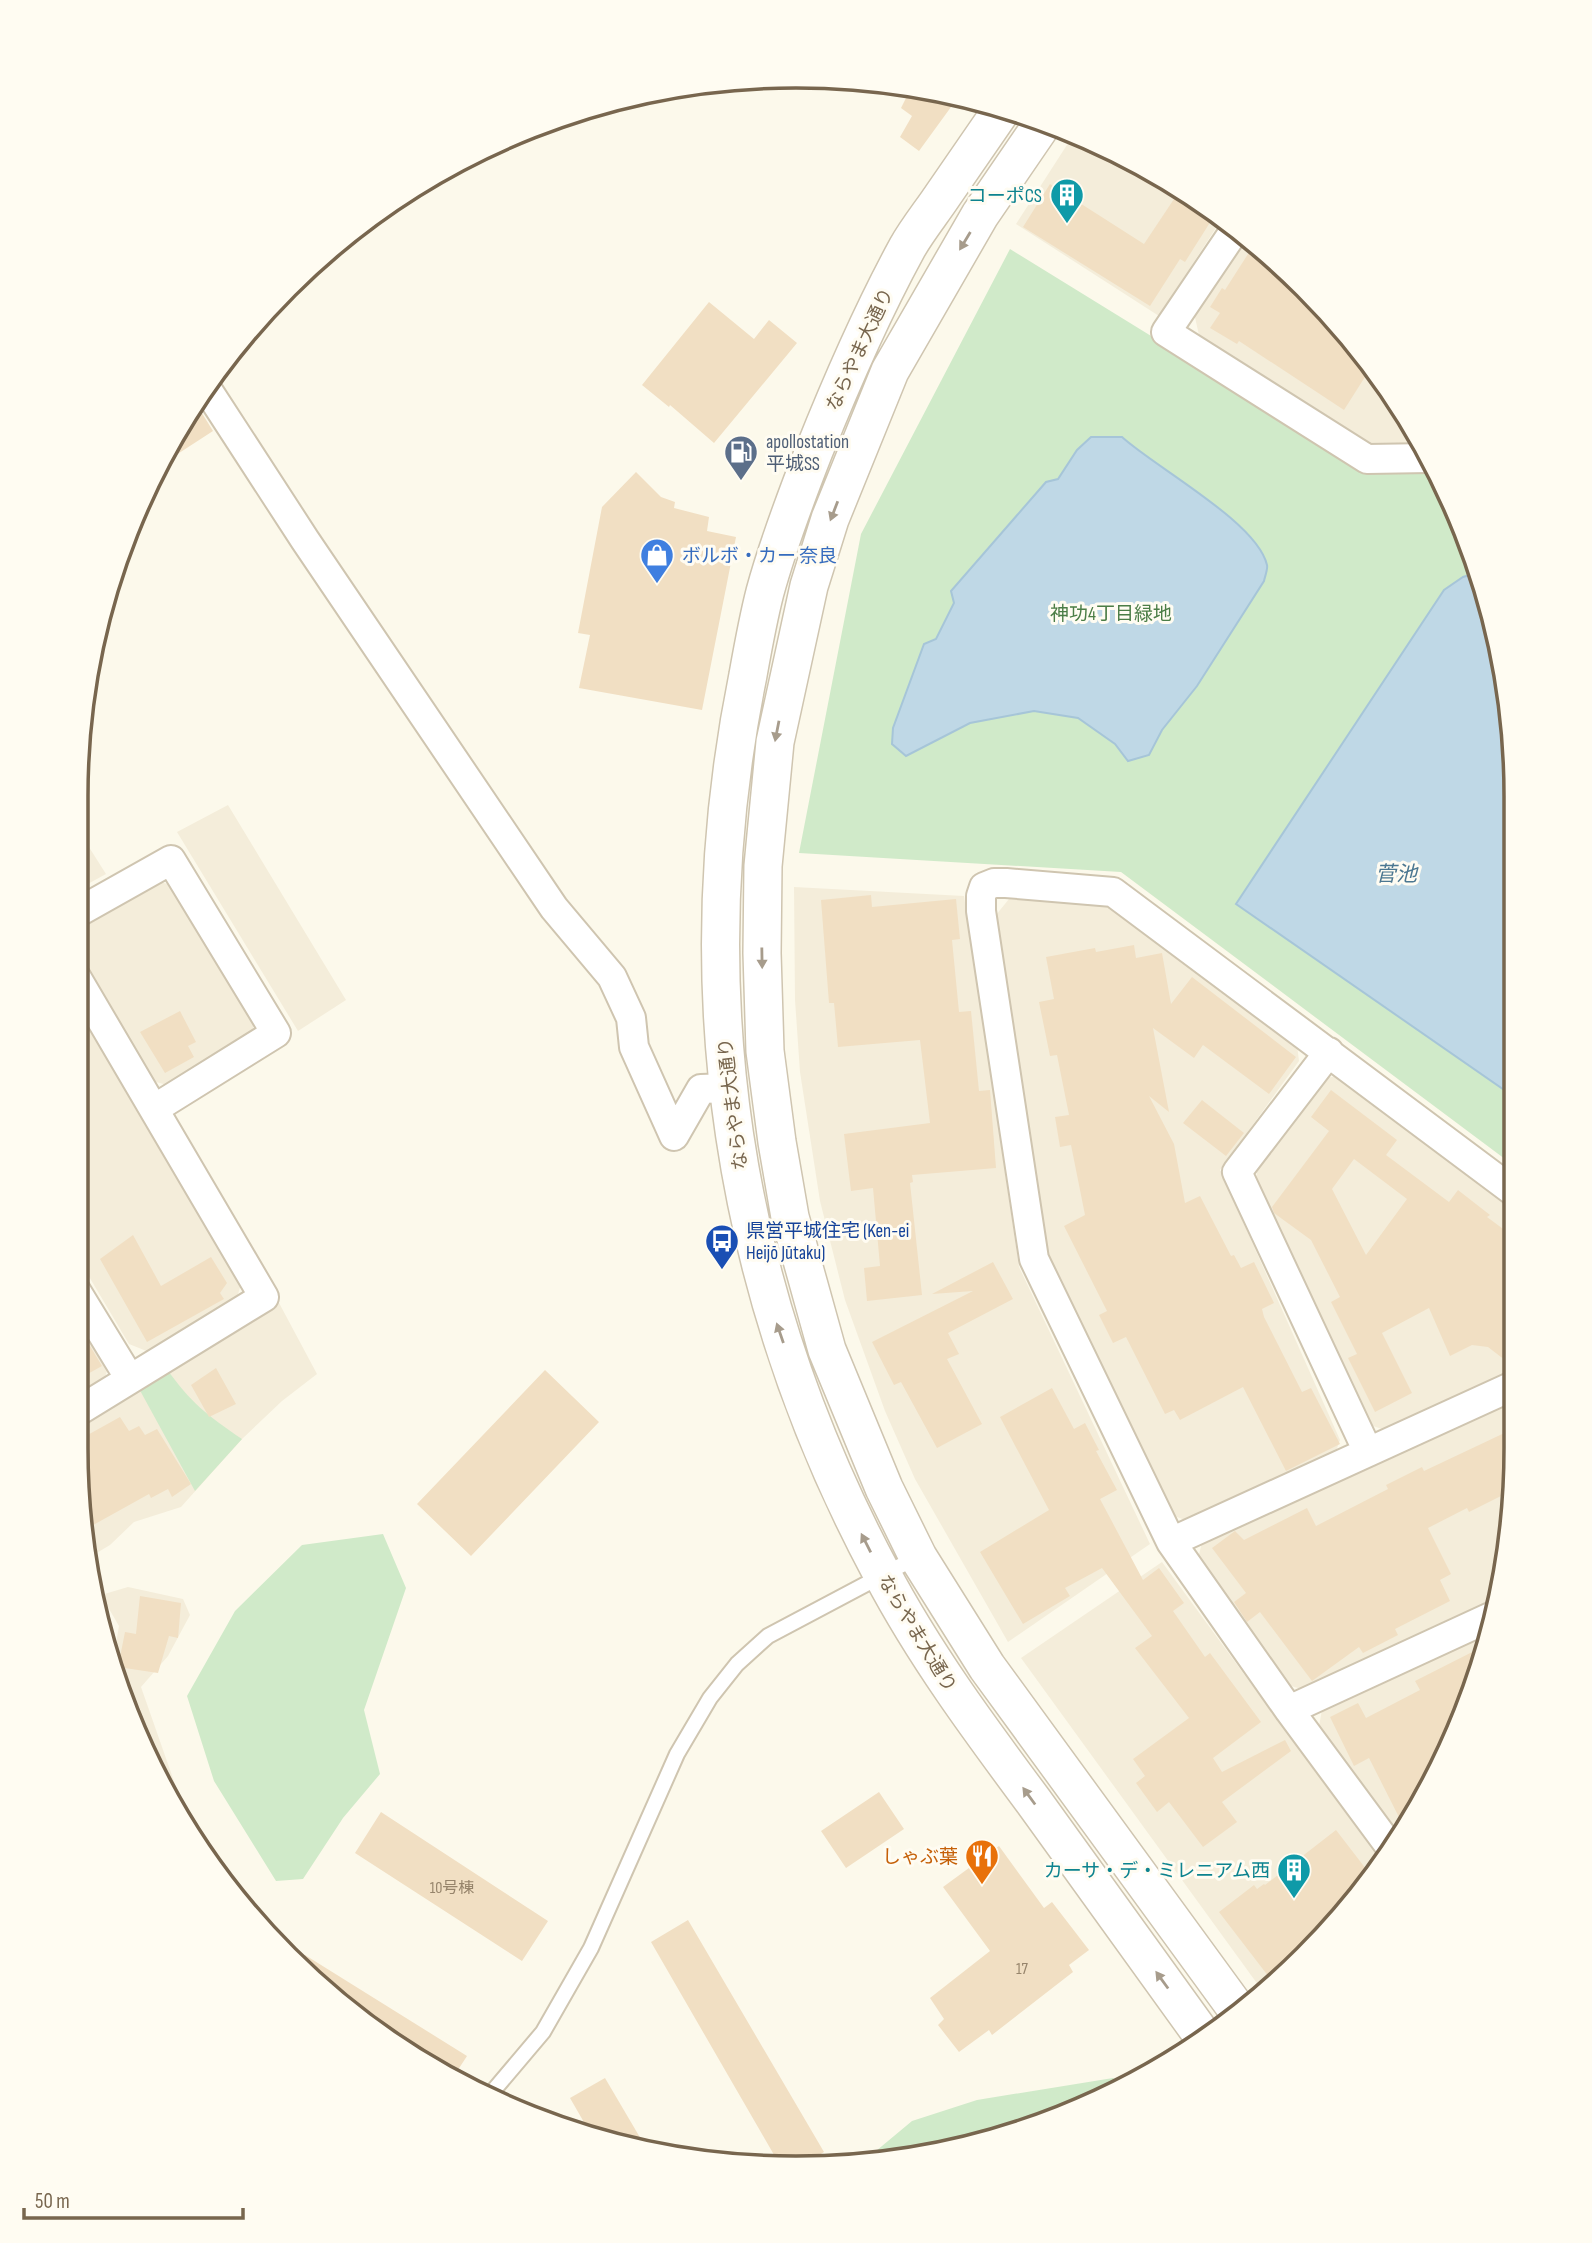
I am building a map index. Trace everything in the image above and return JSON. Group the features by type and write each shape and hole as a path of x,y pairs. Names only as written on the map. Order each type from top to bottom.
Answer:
{"street":[{"name":"ならやま大通り","path":"997,117 910,243 851,357 789,516 764,593 735,737 720,885 721,1017 728,1088 740,1177 752,1236 775,1319 819,1443 883,1576 948,1685 1198,2030"},
{"name":"ならやま大通り","path":"1038,130 980,215 890,371 830,519 809,586 775,742 763,866 765,1051 790,1217 827,1350 884,1488 918,1556 987,1667 1233,2004"},
{"path":"1230,237 1166,332 1367,459 1418,458"},
{"path":"211,396 304,540 546,897 612,976 631,1018 634,1047 674,1136 701,1089 728,1088"},
{"path":"88,908 171,860 276,1033 154,1109"},
{"path":"1385,1840 1289,1710 1171,1542 1034,1259 981,911 984,887 1006,883 1113,892 1504,1184"},
{"path":"88,1003 264,1297 88,1405"},
{"path":"1329,1052 1237,1172 1368,1452"},
{"path":"88,1311 130,1380"},
{"path":"1171,1542 1504,1390"},
{"path":"1289,1710 1482,1621"}],"lane":[{"path":"496,2088 543,2032 591,1948 677,1754 710,1698 737,1664 768,1636 918,1556"}],"shaded area":[{"path":"1069,142 1150,182 1217,227 1159,316 1016,224"},
{"path":"1239,244 1297,295 1329,329 1385,402 1413,447 1372,448 1199,335 1194,313"},
{"path":"228,805 346,1000 298,1031 177,832"},
{"path":"88,846 106,874 88,884"},
{"path":"154,881 178,886 257,1014 250,1039 174,1087 149,1080 88,979 88,923"},
{"path":"794,887 964,896 1019,1267 1150,1544 1008,1642 915,1479 885,1411 845,1300 820,1201 800,1072 795,1000"},
{"path":"1009,899 1113,907 1297,1045 1299,1061 1220,1170 1340,1440 1336,1451 1185,1520 1169,1514 1047,1261 996,915"},
{"path":"88,1027 242,1281 235,1304 154,1354 129,1344 88,1275"},
{"path":"1336,1076 1504,1202 1504,1374 1385,1430 1370,1425 1256,1180 1258,1165 1322,1079"},
{"path":"278,1301 317,1374 282,1401 242,1439 181,1507 134,1522 110,1545 96,1553 89,1493 88,1414"},
{"path":"88,1325 110,1362 104,1380 88,1390"},
{"path":"1504,1405 1503,1493 1487,1603 1302,1689 1287,1685 1197,1562 1202,1543"},
{"path":"1162,1562 1375,1854 1329,1914 1258,1984 1021,1658"},
{"path":"128,1587 183,1599 190,1615 168,1656 141,1687 179,1794 141,1718 116,1644 119,1626 103,1594"},
{"path":"1478,1639 1451,1718 1410,1801 1393,1829 1319,1726 1322,1710"}],"green space":[{"name":"神功4丁目緑地","path":"1010,249 1367,469 1424,469 1451,525 1467,568 1491,658 1498,704 1504,796 1504,1158 1121,872 799,853 861,534"},
{"path":"166,1368 200,1408 242,1439 195,1491 137,1385"},
{"path":"383,1534 406,1588 364,1710 380,1774 343,1818 303,1879 276,1881 214,1781 187,1696 235,1611 302,1545"},
{"path":"1115,2079 1067,2102 1024,2118 934,2142 877,2150 912,2121 977,2100"}],"water":[{"path":"1091,437 1122,437 1226,514 1259,548 1267,565 1264,581 1197,686 1162,730 1149,755 1128,761 1115,744 1078,718 1034,711 970,723 906,756 892,744 893,728 924,644 936,639 954,603 951,591 1046,482 1058,479 1077,450"},
{"name":"菅池","path":"1469,575 1491,658 1503,750 1504,1090 1236,904 1444,590"}],"building":[{"path":"907,97 952,105 919,151 900,137 912,116 901,108"},
{"path":"1050,184 1144,244 1175,198 1210,222 1185,262 1180,259 1150,306 1023,227"},
{"path":"1249,252 1297,295 1329,329 1366,376 1344,410 1239,341 1237,344 1210,328 1220,313 1210,307 1222,288 1225,290"},
{"path":"709,302 754,339 769,320 797,343 714,443 642,385"},
{"path":"201,412 213,431 175,456"},
{"name":"ボルボ・カー 奈良","path":"636,472 661,497 675,502 674,508 709,517 707,531 736,537 702,710 579,688 590,635 578,633 602,507"},
{"path":"871,895 872,907 956,899 960,939 952,940 959,1012 971,1011 979,1091 990,1090 996,1168 912,1175 913,1182 910,1183 922,1295 867,1301 864,1268 880,1266 873,1188 851,1191 844,1134 930,1123 920,1040 838,1047 834,1003 829,1003 821,900"},
{"path":"1134,945 1136,958 1162,953 1171,1004 1192,977 1296,1057 1269,1094 1203,1045 1194,1058 1153,1028 1169,1112 1149,1096 1174,1144 1185,1203 1200,1196 1231,1256 1234,1255 1241,1268 1254,1262 1274,1303 1262,1309 1264,1317 1302,1392 1311,1388 1340,1444 1286,1471 1243,1387 1180,1420 1174,1410 1165,1414 1126,1337 1113,1343 1099,1315 1107,1311 1064,1226 1085,1215 1071,1145 1060,1147 1055,1117 1069,1115 1057,1055 1050,1056 1039,1002 1054,999 1046,957 1095,948 1096,952"},
{"path":"180,1011 196,1042 188,1046 194,1057 165,1073 140,1032"},
{"path":"1331,1090 1397,1140 1386,1155 1449,1202 1458,1190 1504,1230 1504,1359 1488,1347 1472,1345 1450,1356 1429,1308 1382,1333 1412,1393 1375,1412 1348,1358 1357,1354 1331,1302 1340,1297 1311,1240 1274,1213 1272,1207 1329,1131 1311,1117","holes":["1354,1159 1407,1199 1366,1255 1332,1189"]},
{"path":"1202,1100 1244,1133 1226,1156 1183,1123"},
{"path":"133,1235 161,1286 211,1257 227,1283 220,1293 224,1299 147,1342 100,1259"},
{"path":"993,1262 1013,1299 948,1333 959,1354 947,1359 982,1424 937,1448 901,1382 894,1385 872,1342 973,1291 932,1294"},
{"path":"88,1343 102,1366 88,1374"},
{"path":"216,1368 236,1404 209,1417 191,1385"},
{"path":"545,1370 599,1422 471,1556 417,1504"},
{"path":"1052,1388 1074,1429 1085,1423 1099,1450 1096,1451 1117,1490 1100,1499 1143,1580 1159,1568 1184,1603 1173,1611 1205,1657 1210,1653 1261,1722 1213,1758 1222,1772 1285,1740 1291,1751 1222,1802 1237,1822 1203,1847 1169,1802 1157,1812 1136,1783 1145,1776 1133,1759 1189,1718 1135,1648 1152,1636 1102,1568 1065,1588 1070,1596 1023,1624 980,1552 1049,1510 1000,1417"},
{"path":"120,1417 129,1431 139,1426 145,1435 157,1429 191,1484 172,1497 168,1489 151,1498 149,1494 93,1525 88,1435"},
{"path":"1504,1433 1503,1495 1469,1512 1467,1508 1428,1528 1451,1574 1440,1580 1450,1601 1395,1629 1398,1635 1363,1653 1359,1647 1312,1681 1260,1612 1247,1622 1234,1602 1246,1593 1212,1548 1235,1531 1244,1540 1307,1508 1316,1526 1388,1489 1386,1485 1422,1467 1424,1471"},
{"path":"140,1596 181,1603 178,1638 169,1636 158,1673 123,1668 120,1657 125,1632 136,1634"},
{"path":"1474,1651 1451,1718 1399,1818 1369,1758 1354,1766 1330,1717 1358,1703 1366,1718 1420,1690 1415,1681"},
{"path":"879,1792 904,1829 846,1868 821,1831"},
{"path":"381,1812 548,1921 522,1961 355,1853"},
{"name":"カーサ・デ・ミレニアム西","path":"1336,1830 1365,1868 1329,1914 1268,1976 1219,1912 1254,1885 1257,1889"},
{"path":"999,1846 1044,1908 1052,1902 1089,1950 1069,1965 1073,1972 992,2035 989,2030 959,2052 938,2025 944,2019 930,1998 990,1951 943,1887"},
{"path":"688,1920 824,2152 819,2155 774,2155 651,1942"},
{"path":"304,1956 467,2056 458,2069 402,2036 365,2009"},
{"path":"605,2078 640,2138 584,2123 570,2098"}],"place":[{"name":"コーポCS","path":"1067,225"},
{"name":"apollostation 平城SS","path":"741,482"},
{"name":"ボルボ・カー 奈良","path":"657,585"},
{"name":"県営平城住宅 (Ken-ei Heijō Jūtaku)","path":"722,1271"},
{"name":"しゃぶ葉","path":"982,1886"},
{"name":"カーサ・デ・ミレニアム西","path":"1294,1900"}]}
